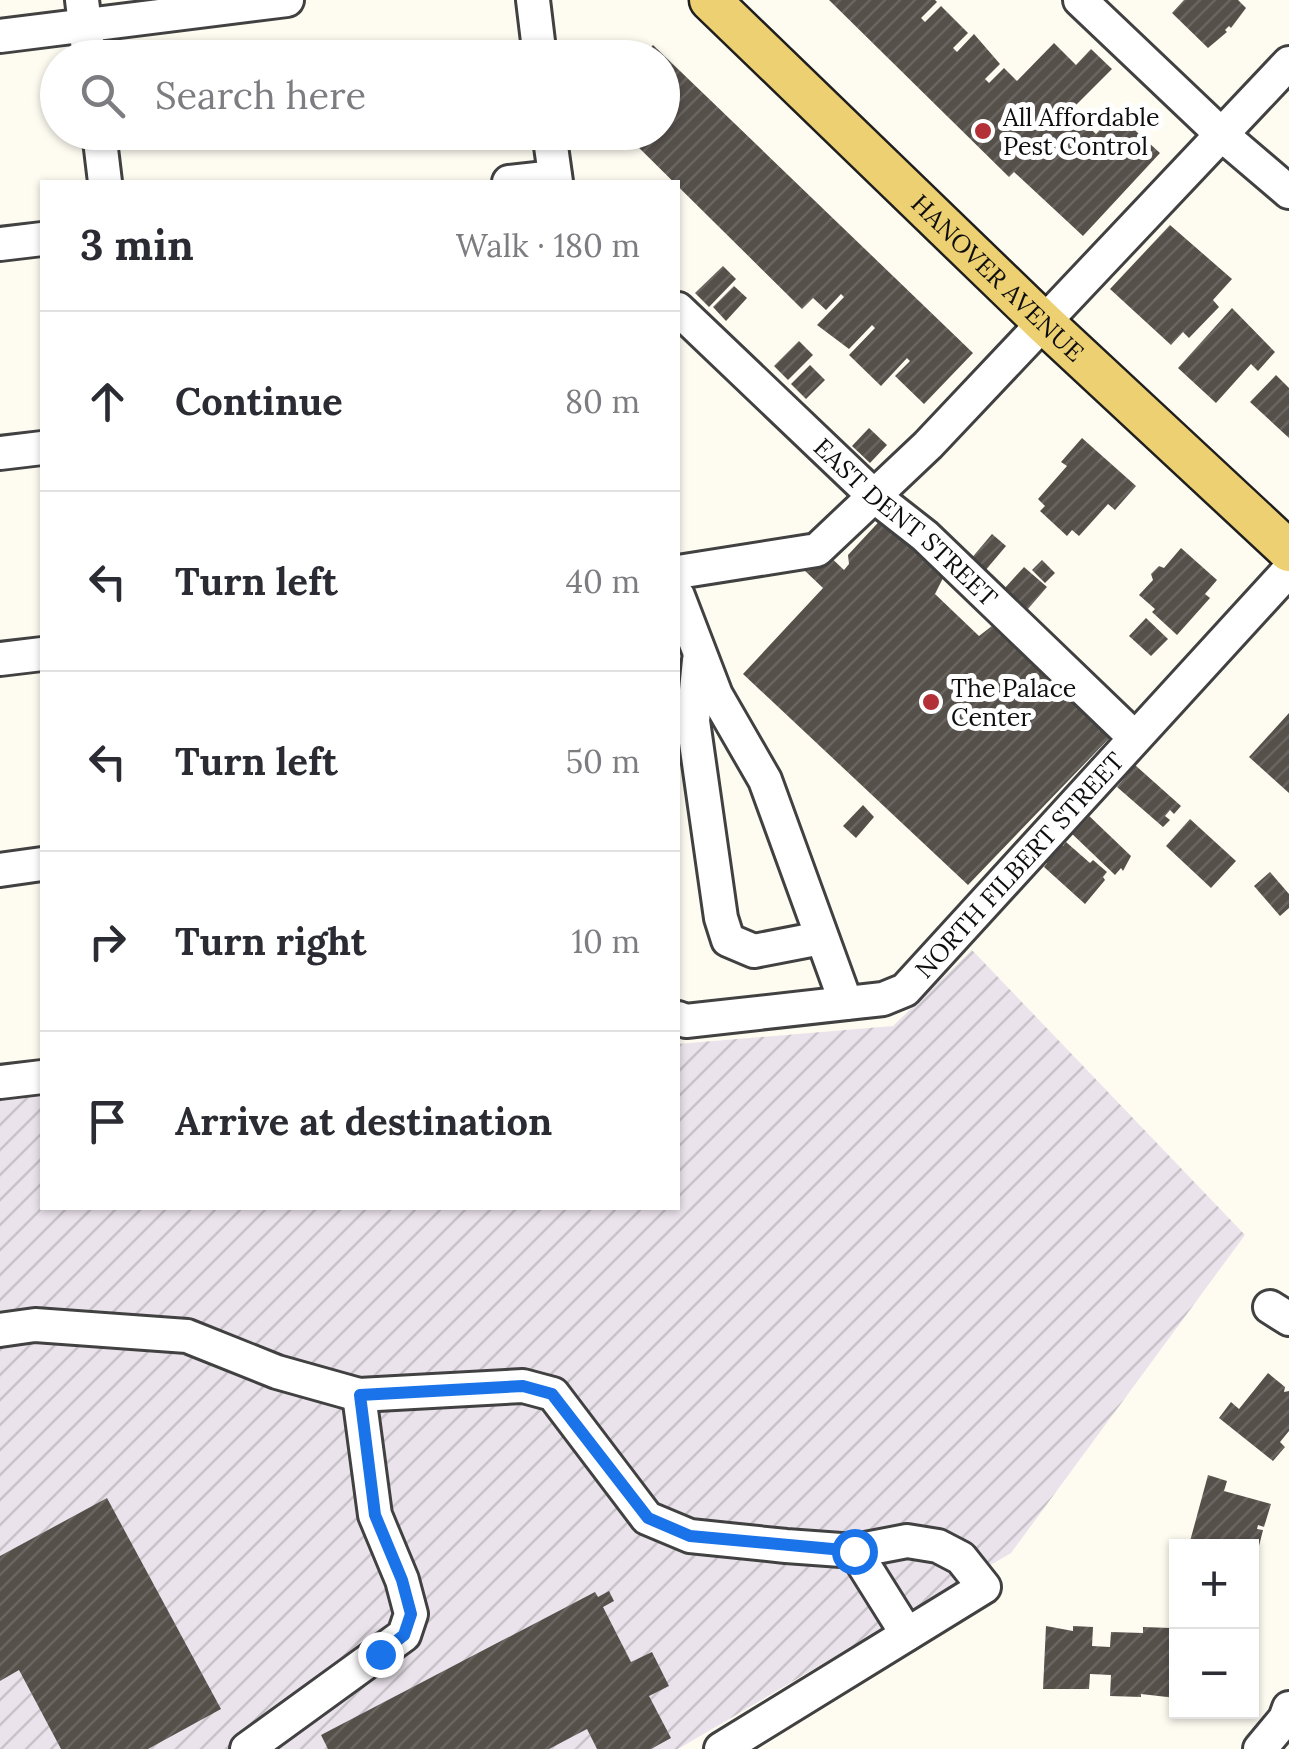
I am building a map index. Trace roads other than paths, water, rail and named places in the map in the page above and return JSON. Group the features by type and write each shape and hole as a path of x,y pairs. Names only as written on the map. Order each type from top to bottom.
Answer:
{"main road":[{"name":"HANOVER AVENUE","path":"710,0 1043,322 1289,551"}],"street":[{"path":"0,36 287,0"},
{"path":"533,0 538,40"},
{"path":"1080,0 1221,134 1289,192"},
{"path":"680,572 817,550 928,445 1289,63"},
{"path":"101,150 105,180"},
{"path":"551,150 555,180"},
{"path":"0,244 40,239"},
{"name":"EAST DENT STREET","path":"680,311 874,496 925,536 1134,737"},
{"path":"0,453 40,448"},
{"name":"NORTH FILBERT STREET","path":"680,1019 883,999 912,984 1289,570"},
{"path":"680,601 716,695 765,780 846,1003"},
{"path":"0,659 40,654"},
{"path":"700,655 693,721 728,940 754,951 821,938"},
{"path":"0,870 40,864"},
{"path":"0,1082 40,1077"},
{"path":"0,1330 35,1325 187,1336 277,1372 360,1395 523,1386 552,1394 648,1518 690,1536 854,1551 907,1540 938,1546 961,1558 984,1587 721,1749"},
{"path":"247,1749 404,1635 411,1614 402,1580 375,1515 360,1395"},
{"path":"854,1551 907,1634"},
{"path":"1260,1749 1285,1719 1289,1708"}],"place":[{"name":"All Affordable Pest Control","path":"983,131"},
{"name":"The Palace Center","path":"931,702"}]}
